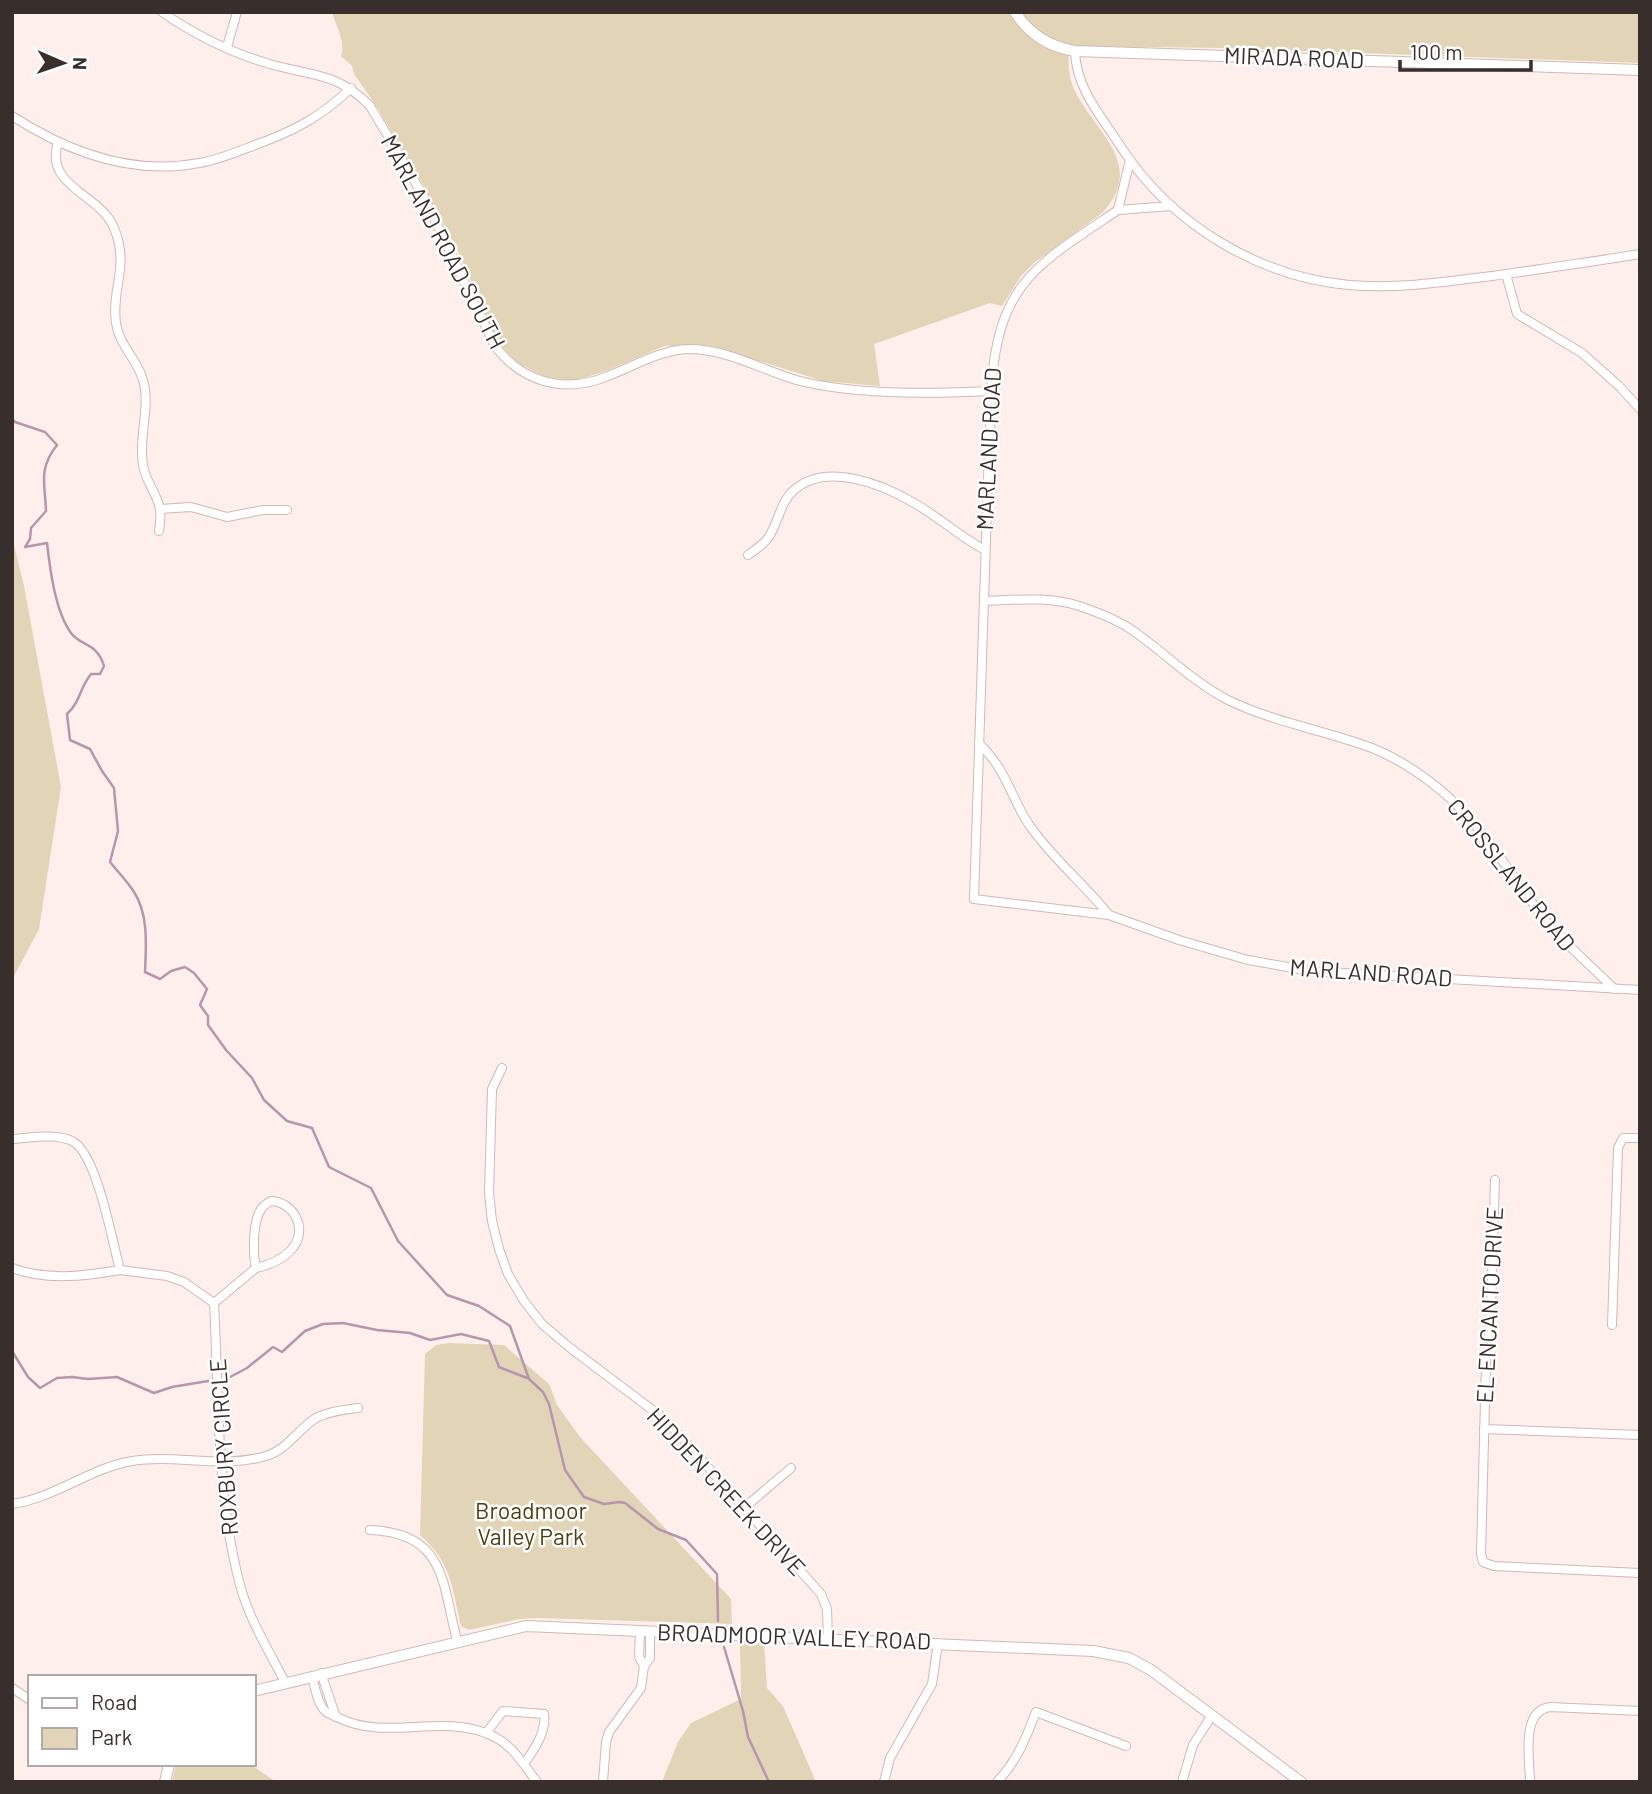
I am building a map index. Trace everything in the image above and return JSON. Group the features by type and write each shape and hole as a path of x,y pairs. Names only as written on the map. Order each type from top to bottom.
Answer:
{"street":[{"name":"MARLAND ROAD SOUTH","path":"162,12 196,33 272,65 336,80 351,88 370,106 424,197 495,346 510,365 537,379 562,384 589,382 661,354 686,349 731,356 800,381 836,388 961,393 991,391"},
{"path":"227,47 237,12"},
{"name":"MIRADA ROAD","path":"1015,12 1034,34 1057,47 1075,51 1640,70"},
{"path":"1075,51 1082,87 1130,160 1172,206 1215,239 1261,263 1311,278 1348,285 1393,286 1434,284 1640,254"},
{"path":"12,116 58,142 111,162 160,167 203,163 269,140 308,123 330,109 351,88"},
{"path":"58,142 55,162 59,171 76,190 104,211 120,245 121,271 116,323 121,341 142,378 145,389 143,467 160,509 159,531"},
{"path":"1130,160 1118,210 1172,206"},
{"name":"MARLAND ROAD","path":"1118,210 1055,252 1029,276 1009,305 1000,327 991,391 974,899 1109,915 1179,940 1248,960 1310,971 1640,990"},
{"path":"1506,274 1517,314 1582,352 1640,409"},
{"path":"748,555 770,537 787,498 795,489 814,479 837,477 892,492 929,512 967,541 985,550"},
{"path":"160,509 191,508 227,517 263,510 286,510"},
{"name":"CROSSLAND ROAD","path":"984,601 1045,600 1105,615 1130,629 1200,682 1229,700 1268,716 1373,749 1418,774 1441,790 1463,811 1565,943 1614,989"},
{"path":"979,743 999,768 1028,824 1039,839 1061,866 1092,893 1109,915"},
{"name":"HIDDEN CREEK DRIVE","path":"502,1068 492,1089 489,1193 492,1221 508,1274 542,1324 667,1421 745,1507 821,1594 827,1609 828,1639"},
{"path":"12,1139 49,1137 71,1140 85,1152 93,1168 120,1270"},
{"path":"1612,1325 1618,1148 1623,1138 1640,1138"},
{"name":"EL ENCANTO DRIVE","path":"1495,1180 1484,1429 1483,1562 1494,1566 1640,1573"},
{"path":"12,1268 46,1276 91,1275 120,1270 167,1276 184,1282 214,1303 256,1268 273,1263 292,1250 299,1228 297,1216 279,1201 271,1201 262,1208 258,1217 253,1253 256,1268"},
{"name":"ROXBURY CIRCLE","path":"214,1303 226,1522 240,1586 248,1609 285,1682"},
{"path":"12,1504 37,1499 113,1465 136,1461 222,1462 264,1457 288,1443 316,1418 358,1408"},
{"name":"EL ENCANTO DRIVE","path":"1484,1429 1640,1435"},
{"path":"745,1507 791,1468"},
{"path":"370,1530 401,1533 416,1540 434,1558 440,1571 457,1641"},
{"name":"BROADMOOR VALLEY ROAD","path":"256,1690 526,1626 1093,1651 1129,1658 1171,1683 1301,1782"},
{"path":"603,1782 609,1732 639,1693 644,1666 650,1658 645,1631"},
{"path":"884,1782 890,1758 932,1684 938,1643"},
{"path":"316,1675 337,1717 359,1727 460,1727 486,1733 504,1741 537,1782"},
{"path":"12,1688 28,1699"},
{"path":"1530,1782 1531,1723 1541,1710 1550,1707 1640,1711"},
{"path":"486,1733 503,1711 544,1714 545,1723 524,1764"},
{"path":"997,1782 1019,1754 1036,1712 1126,1746"},
{"path":"1182,1782 1193,1745 1212,1715"}],"green space":[{"path":"332,12 1640,12 1640,63 1222,48 1069,46 1072,84 1112,148 1120,179 1115,195 1102,213 1035,262 1021,276 1002,306 990,303 874,344 880,386 823,381 712,346 664,346 606,371 574,381 543,376 518,363 501,346 425,188 354,74 352,66 341,56 341,40"},
{"path":"12,537 24,586 61,787 39,929 12,980"},
{"name":"Broadmoor Valley Park","path":"436,1345 504,1345 549,1384 557,1405 580,1437 731,1599 732,1624 538,1618 519,1619 469,1630 461,1626 445,1566 431,1545 420,1535 425,1354"},
{"path":"740,1642 764,1643 767,1688 783,1706 816,1782 662,1782 678,1742 691,1723 741,1699"},
{"path":"176,1766 253,1766 276,1782 172,1782"}],"waterway":[{"path":"12,371 12,379"},
{"path":"12,419 45,432 57,445 45,469 46,511 31,528 30,539 25,547 47,543 54,590 65,624 75,637 93,648 104,666 100,674 91,674 67,714 70,740 90,749 114,788 118,831 110,862 139,901 146,931 145,972 160,979 171,971 185,967 194,973 207,989 200,1005 208,1016 208,1025 226,1050 252,1078 264,1100 287,1121 312,1128 329,1167 371,1188 398,1241 447,1295 479,1306 510,1326 529,1379 543,1392 549,1404 565,1470 584,1497 604,1504 625,1503 658,1529 686,1540 717,1574 718,1621"},
{"path":"230,1377 247,1368 273,1347 282,1352 305,1331 323,1324 343,1323 410,1333 430,1340 461,1334 489,1341 499,1367 527,1378"},
{"path":"12,1351 28,1377 40,1388 57,1378 117,1377 154,1393 208,1381"},
{"path":"724,1647 748,1737 769,1782"}]}
